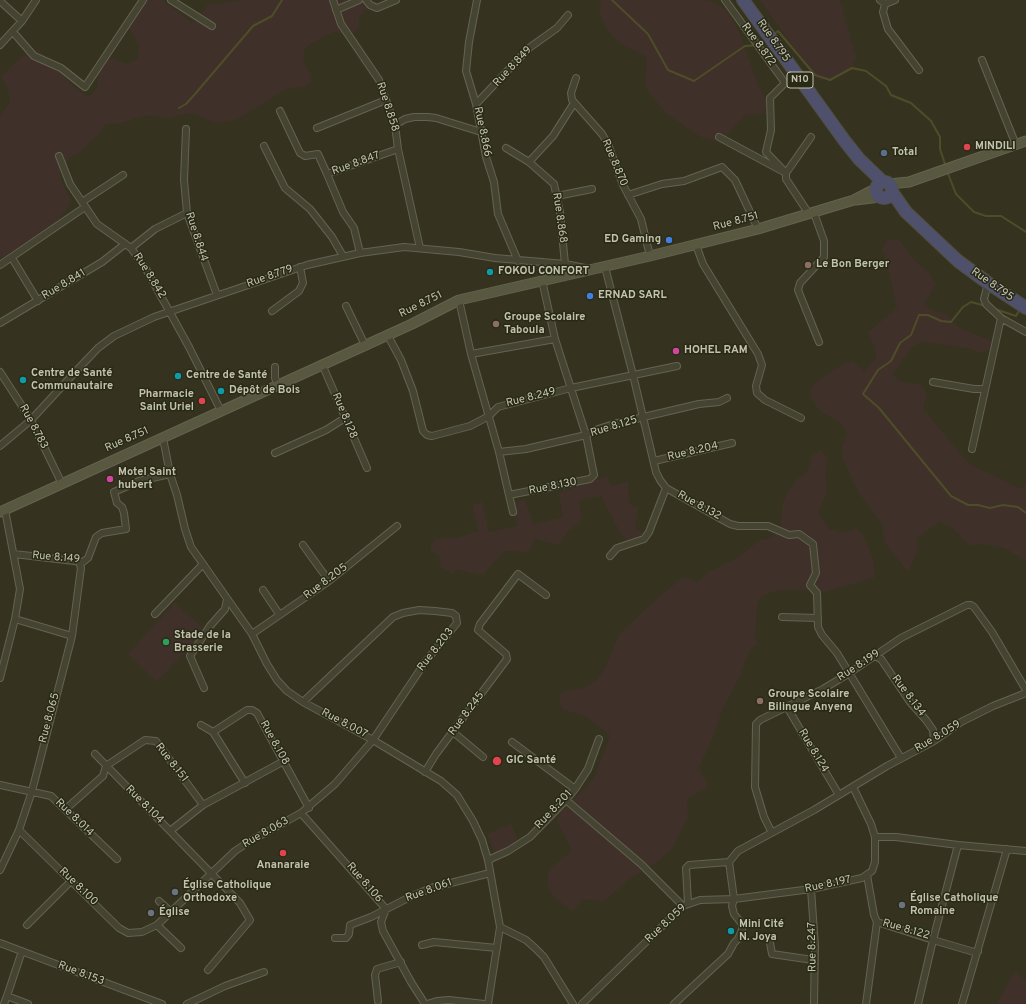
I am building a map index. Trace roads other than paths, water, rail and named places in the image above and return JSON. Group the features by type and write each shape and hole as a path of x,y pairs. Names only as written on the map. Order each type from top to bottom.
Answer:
{"highway":[{"name":"Rue 8.795","path":"743,0 821,110 884,190 934,239 988,283 1026,308"}],"main road":[{"name":"Rue 8.751","path":"3,511 459,300 590,269 605,267 758,229 909,182 1026,141"}],"street":[{"path":"0,45 22,21 36,0"},
{"path":"12,32 34,56 61,68 85,87 143,0"},
{"path":"171,0 212,26"},
{"name":"Rue 8.858","path":"333,0 341,24 350,40 364,57 378,80 395,125 398,149 420,248"},
{"path":"336,10 359,0"},
{"path":"366,0 370,5 377,8 396,0"},
{"name":"Rue 8.866","path":"477,0 466,59 466,71 476,104 481,132 494,182 498,214 518,261"},
{"name":"Rue 8.872","path":"725,0 785,83 770,98 771,130 766,152 786,173 786,179 811,213 825,250 824,257 800,283 798,290 819,342"},
{"path":"895,0 883,2 883,12 888,29 919,70"},
{"path":"0,1 22,21"},
{"name":"Rue 8.849","path":"476,104 529,48 556,28 568,15"},
{"path":"982,60 1016,145"},
{"path":"528,162 553,136 574,103 571,93 576,78"},
{"path":"317,128 386,100"},
{"name":"Rue 8.870","path":"574,103 605,139 614,157 623,185 641,219 650,256"},
{"path":"280,111 300,153 305,156 318,154 327,174"},
{"path":"395,125 414,117 428,117 436,118 481,132"},
{"name":"Rue 8.844","path":"186,129 184,180 187,213 217,295"},
{"path":"719,138 786,173 811,137"},
{"path":"264,146 285,188 310,209 332,237 343,256"},
{"name":"Rue 8.868","path":"506,148 528,162 550,179 557,196 565,264"},
{"name":"Rue 8.847","path":"360,253 351,222 343,212 327,174 398,149"},
{"name":"Rue 8.842","path":"59,156 70,184 97,224 131,248 146,269 221,411"},
{"path":"628,195 662,184 684,181 722,167 735,180 758,229"},
{"path":"0,265 12,258 123,175"},
{"path":"557,196 592,189"},
{"path":"131,248 156,229 187,213"},
{"name":"Rue 8.841","path":"0,323 102,262 125,244"},
{"path":"696,245 703,264 758,354 762,365 756,386 757,393 765,400 801,418"},
{"name":"Rue 8.779","path":"0,446 31,420 78,369 109,340 140,322 300,267 343,256 404,247 518,261 565,264 590,269"},
{"path":"12,258 38,301"},
{"path":"272,311 299,291 303,282 300,267"},
{"name":"Rue 8.132","path":"605,267 660,480 666,488 730,524 738,526 768,526 789,535 798,534 813,544 816,573 810,585 817,593 818,627 822,635 837,653 848,674 901,758"},
{"name":"Rue 8.130","path":"509,495 593,478 594,475 586,435 555,339 542,280"},
{"path":"988,283 984,299 986,304 1001,318 1026,332"},
{"path":"459,300 471,354 499,452 513,512"},
{"path":"346,306 365,344"},
{"path":"972,449 1001,318"},
{"name":"Rue 8.249","path":"387,334 401,360 412,391 423,431 427,435 432,436 470,426 489,416 498,407 571,388 677,366"},
{"path":"471,354 555,339"},
{"name":"Rue 8.128","path":"322,364 367,468"},
{"path":"275,367 275,378 278,385"},
{"name":"Rue 8.783","path":"1,376 31,420 62,484"},
{"path":"933,382 974,389 985,389"},
{"name":"Rue 8.125","path":"499,452 526,449 586,435 598,429 699,404 719,402 728,398"},
{"path":"275,452 326,430 345,418"},
{"name":"Rue 8.007","path":"163,438 170,474 177,495 184,529 191,547 252,634 277,680 287,691 303,702 374,740 441,781 457,795 473,821 482,840 488,860 500,927 488,1004"},
{"name":"Rue 8.204","path":"654,461 732,443"},
{"name":"Rue 8.149","path":"14,554 84,562 88,558 96,537 102,533 126,530 124,513 122,507 117,503 114,492 139,481 170,474"},
{"path":"610,556 617,548 644,539 650,532 666,488"},
{"path":"0,678 15,619 20,589 14,554 3,511"},
{"name":"Rue 8.205","path":"252,634 279,614 303,601 396,526"},
{"path":"303,545 321,567 329,581"},
{"name":"Rue 8.065","path":"0,870 19,830 32,791 72,636 81,568 79,562"},
{"path":"155,614 203,564"},
{"name":"Rue 8.245","path":"425,772 436,754 503,665 507,656 478,630 480,624 518,574 546,595"},
{"path":"263,590 279,614"},
{"path":"204,688 190,656 210,626 225,609 227,599"},
{"name":"Rue 8.199","path":"771,831 764,817 755,787 756,724 760,720 848,674 901,638 967,605 970,605 974,607 992,632 1026,691"},
{"name":"Rue 8.203","path":"303,702 393,617 403,613 419,610 452,613 457,619 457,624 426,661 374,740"},
{"path":"782,617 818,618"},
{"path":"15,619 72,636"},
{"name":"Rue 8.134","path":"874,656 881,659 910,702 926,720 933,730 934,741"},
{"name":"Rue 8.059","path":"729,862 738,851 771,831 839,795 901,758 934,741 961,722 1026,691"},
{"name":"Rue 8.124","path":"787,707 839,795"},
{"name":"Rue 8.108","path":"213,732 247,710 252,710 257,713 309,808"},
{"path":"201,725 213,732 245,783"},
{"path":"453,732 482,756"},
{"path":"575,789 588,768 599,739"},
{"name":"Rue 8.151","path":"67,810 68,807 102,776 106,766 145,740 156,741 203,805"},
{"name":"Rue 8.063","path":"142,932 158,925 211,872 250,841 309,808 335,784 374,740"},
{"name":"Rue 8.201","path":"488,860 530,837 575,789 512,742"},
{"name":"Rue 8.104","path":"94,754 170,831 203,805"},
{"path":"203,805 284,761"},
{"name":"Rue 8.014","path":"0,784 51,796 117,859"},
{"path":"853,787 871,824 875,837 904,837 958,845 1026,851"},
{"path":"566,800 686,904"},
{"name":"Rue 8.106","path":"301,813 386,909 381,922 383,931 401,962 410,982 426,1004 449,1000 484,1004"},
{"name":"Rue 8.100","path":"19,830 119,928 128,933 142,932"},
{"path":"170,831 240,903 250,920 208,970"},
{"name":"Rue 8.197","path":"734,899 811,889 867,875 872,871 875,862 875,837"},
{"name":"Rue 8.122","path":"867,875 874,915 877,922 933,940 958,845"},
{"path":"962,1004 1007,849"},
{"path":"674,1004 728,954 742,930 742,924 734,914 732,906 734,899 729,862 689,865 686,868 686,904"},
{"name":"Rue 8.061","path":"335,938 346,938 350,925 431,888 490,873"},
{"path":"27,925 71,881"},
{"name":"Rue 8.247","path":"811,889 815,946 813,960 814,1004"},
{"name":"Rue 8.059","path":"582,1004 686,904 700,900 734,899"},
{"path":"159,901 171,912"},
{"path":"866,1004 877,922"},
{"path":"158,925 181,948"},
{"path":"500,927 526,940 544,957 573,1004"},
{"path":"768,937 772,954 813,960"},
{"path":"918,1004 933,940 974,952 978,951"},
{"name":"Rue 8.153","path":"0,942 162,1004"},
{"path":"422,945 434,942 497,948"},
{"path":"4,1004 22,951"},
{"path":"378,1001 375,975 377,969 401,962"},
{"path":"187,1004 225,986 264,972"},
{"path":"7,996 28,1004"}],"waterway":[{"path":"179,108 186,104 253,26 272,16 282,0"},
{"path":"612,0 648,34 668,70 694,81 745,46 758,45 766,39"},
{"path":"773,35 778,31 815,75 830,80 852,68 866,71 886,86 891,95 911,103 931,121 940,137 940,149 946,167"},
{"path":"947,171 956,194 974,212 986,216 1001,216 1026,232"},
{"path":"986,306 971,302 963,307 951,322 941,321 928,315 919,315 911,335 900,343 891,361 878,370 863,394 879,408 951,496 968,505 978,505 990,508 1003,505 1018,507 1026,513"},
{"path":"995,309 1016,316 1020,309"}],"place":[{"name":"MINDILI","path":"967,147"},
{"name":"Total","path":"884,153"},
{"name":"ED Gaming","path":"669,240"},
{"name":"Le Bon Berger","path":"808,265"},
{"name":"FOKOU CONFORT","path":"490,272"},
{"name":"ERNAD SARL","path":"590,296"},
{"name":"Groupe Scolaire Taboula","path":"496,324"},
{"name":"HOHEL RAM","path":"676,351"},
{"name":"Centre de Santé","path":"178,376"},
{"name":"Centre de Santé Communautaire","path":"23,380"},
{"name":"Dépôt de Bois","path":"221,391"},
{"name":"Pharmacie Saint Uriel","path":"202,401"},
{"name":"Motel Saint hubert","path":"110,479"},
{"name":"Stade de la Brasserie","path":"166,642"},
{"name":"Groupe Scolaire Bilingue Anyeng","path":"760,701"},
{"name":"GIC Santé","path":"497,761"},
{"name":"Ananaraie","path":"283,853"},
{"name":"Église Catholique Orthodoxe","path":"175,892"},
{"name":"Église Catholique Romaine","path":"902,905"},
{"name":"Église","path":"151,913"},
{"name":"Mini Cité N. Joya","path":"731,931"}]}
